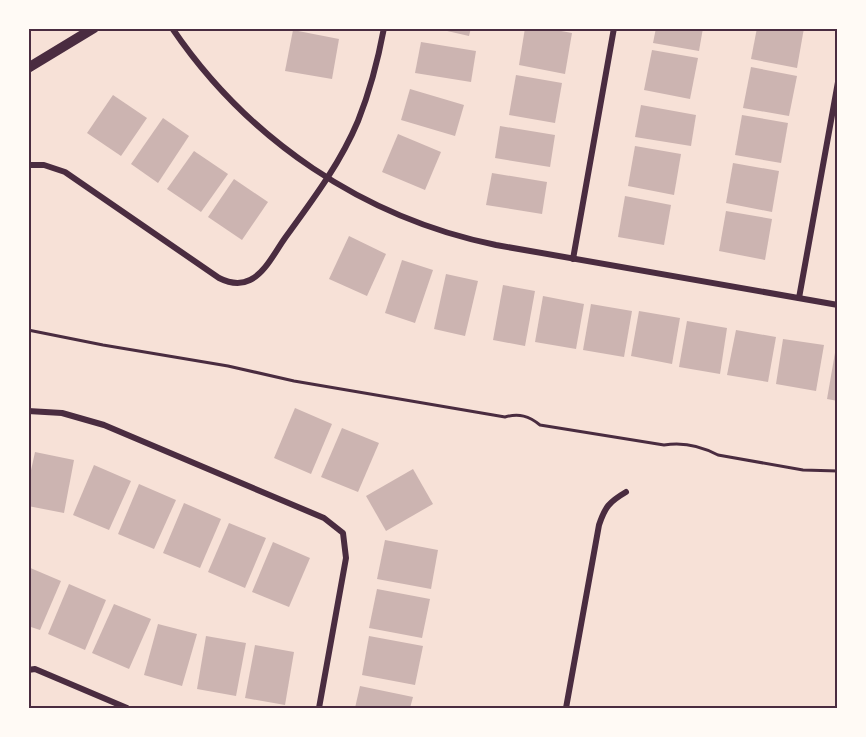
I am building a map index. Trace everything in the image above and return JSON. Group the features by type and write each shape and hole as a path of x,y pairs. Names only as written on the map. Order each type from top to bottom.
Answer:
{"street":[{"path":"28,68 94,28"},
{"path":"172,28 203,69 240,110 283,148 328,178 380,207 432,228 480,242 837,305"},
{"path":"28,165 44,165 65,172 219,278 242,283 254,278 263,269 328,178 345,150 362,110 376,66 384,28"},
{"path":"573,259 614,28"},
{"path":"799,298 837,82"},
{"path":"28,411 62,413 104,424 324,518 343,533 346,558 319,708"},
{"path":"566,708 599,525 605,509 614,499 626,492"},
{"path":"28,670 35,669 127,708"}],"path":[{"path":"28,330 228,366 294,381 505,417 514,414 530,417 540,425 664,445 676,443 707,449 718,455 803,470 837,471"}],"building":[{"path":"434,28 471,28 469,36"},
{"path":"525,28 545,28 572,33 565,74 519,65"},
{"path":"656,28 703,28 699,51 653,43"},
{"path":"757,28 804,28 797,68 751,59"},
{"path":"293,30 339,39 332,79 285,71"},
{"path":"421,42 476,51 471,82 415,73"},
{"path":"652,50 698,58 690,99 644,90"},
{"path":"751,67 797,76 789,116 743,108"},
{"path":"516,75 562,83 555,123 509,115"},
{"path":"410,89 464,105 455,136 401,120"},
{"path":"113,95 147,118 121,156 87,133"},
{"path":"641,105 696,115 691,146 635,137"},
{"path":"742,115 788,123 781,163 735,155"},
{"path":"163,118 189,136 158,183 131,164"},
{"path":"500,126 555,135 550,167 495,158"},
{"path":"398,134 441,152 425,190 382,172"},
{"path":"635,146 681,154 674,195 628,186"},
{"path":"194,151 228,174 201,212 167,189"},
{"path":"733,163 779,171 772,212 726,203"},
{"path":"492,173 547,182 542,214 486,205"},
{"path":"234,179 268,202 242,240 208,217"},
{"path":"625,196 671,205 664,245 618,237"},
{"path":"726,211 772,219 765,260 719,251"},
{"path":"349,236 386,254 367,296 329,279"},
{"path":"402,260 433,270 415,323 385,313"},
{"path":"446,274 478,281 465,336 434,329"},
{"path":"503,285 535,291 525,346 493,340"},
{"path":"543,296 584,304 576,349 535,342"},
{"path":"591,304 632,311 624,357 583,350"},
{"path":"639,311 680,318 672,364 631,356"},
{"path":"687,321 727,328 720,374 679,367"},
{"path":"736,330 776,337 768,382 727,375"},
{"path":"783,339 824,345 816,391 776,384"},
{"path":"836,347 838,347 838,401 827,399"},
{"path":"295,408 332,424 311,474 274,458"},
{"path":"342,428 379,443 358,492 321,477"},
{"path":"35,452 74,460 64,513 28,506 28,484"},
{"path":"94,465 131,481 109,530 73,515"},
{"path":"413,469 433,504 386,531 366,496"},
{"path":"139,484 176,500 154,549 118,534"},
{"path":"184,503 221,519 200,568 163,553"},
{"path":"229,523 266,538 245,588 208,572"},
{"path":"385,540 438,550 431,589 377,579"},
{"path":"273,542 310,558 289,607 252,592"},
{"path":"28,567 61,581 40,630 28,626"},
{"path":"69,584 106,600 85,650 48,634"},
{"path":"377,589 430,599 422,638 369,628"},
{"path":"114,604 151,619 129,669 92,653"},
{"path":"158,624 197,634 182,686 144,675"},
{"path":"206,636 246,643 236,696 197,689"},
{"path":"369,636 423,646 415,685 362,675"},
{"path":"255,645 294,652 285,705 245,698"},
{"path":"360,686 413,697 410,708 355,708"}]}
